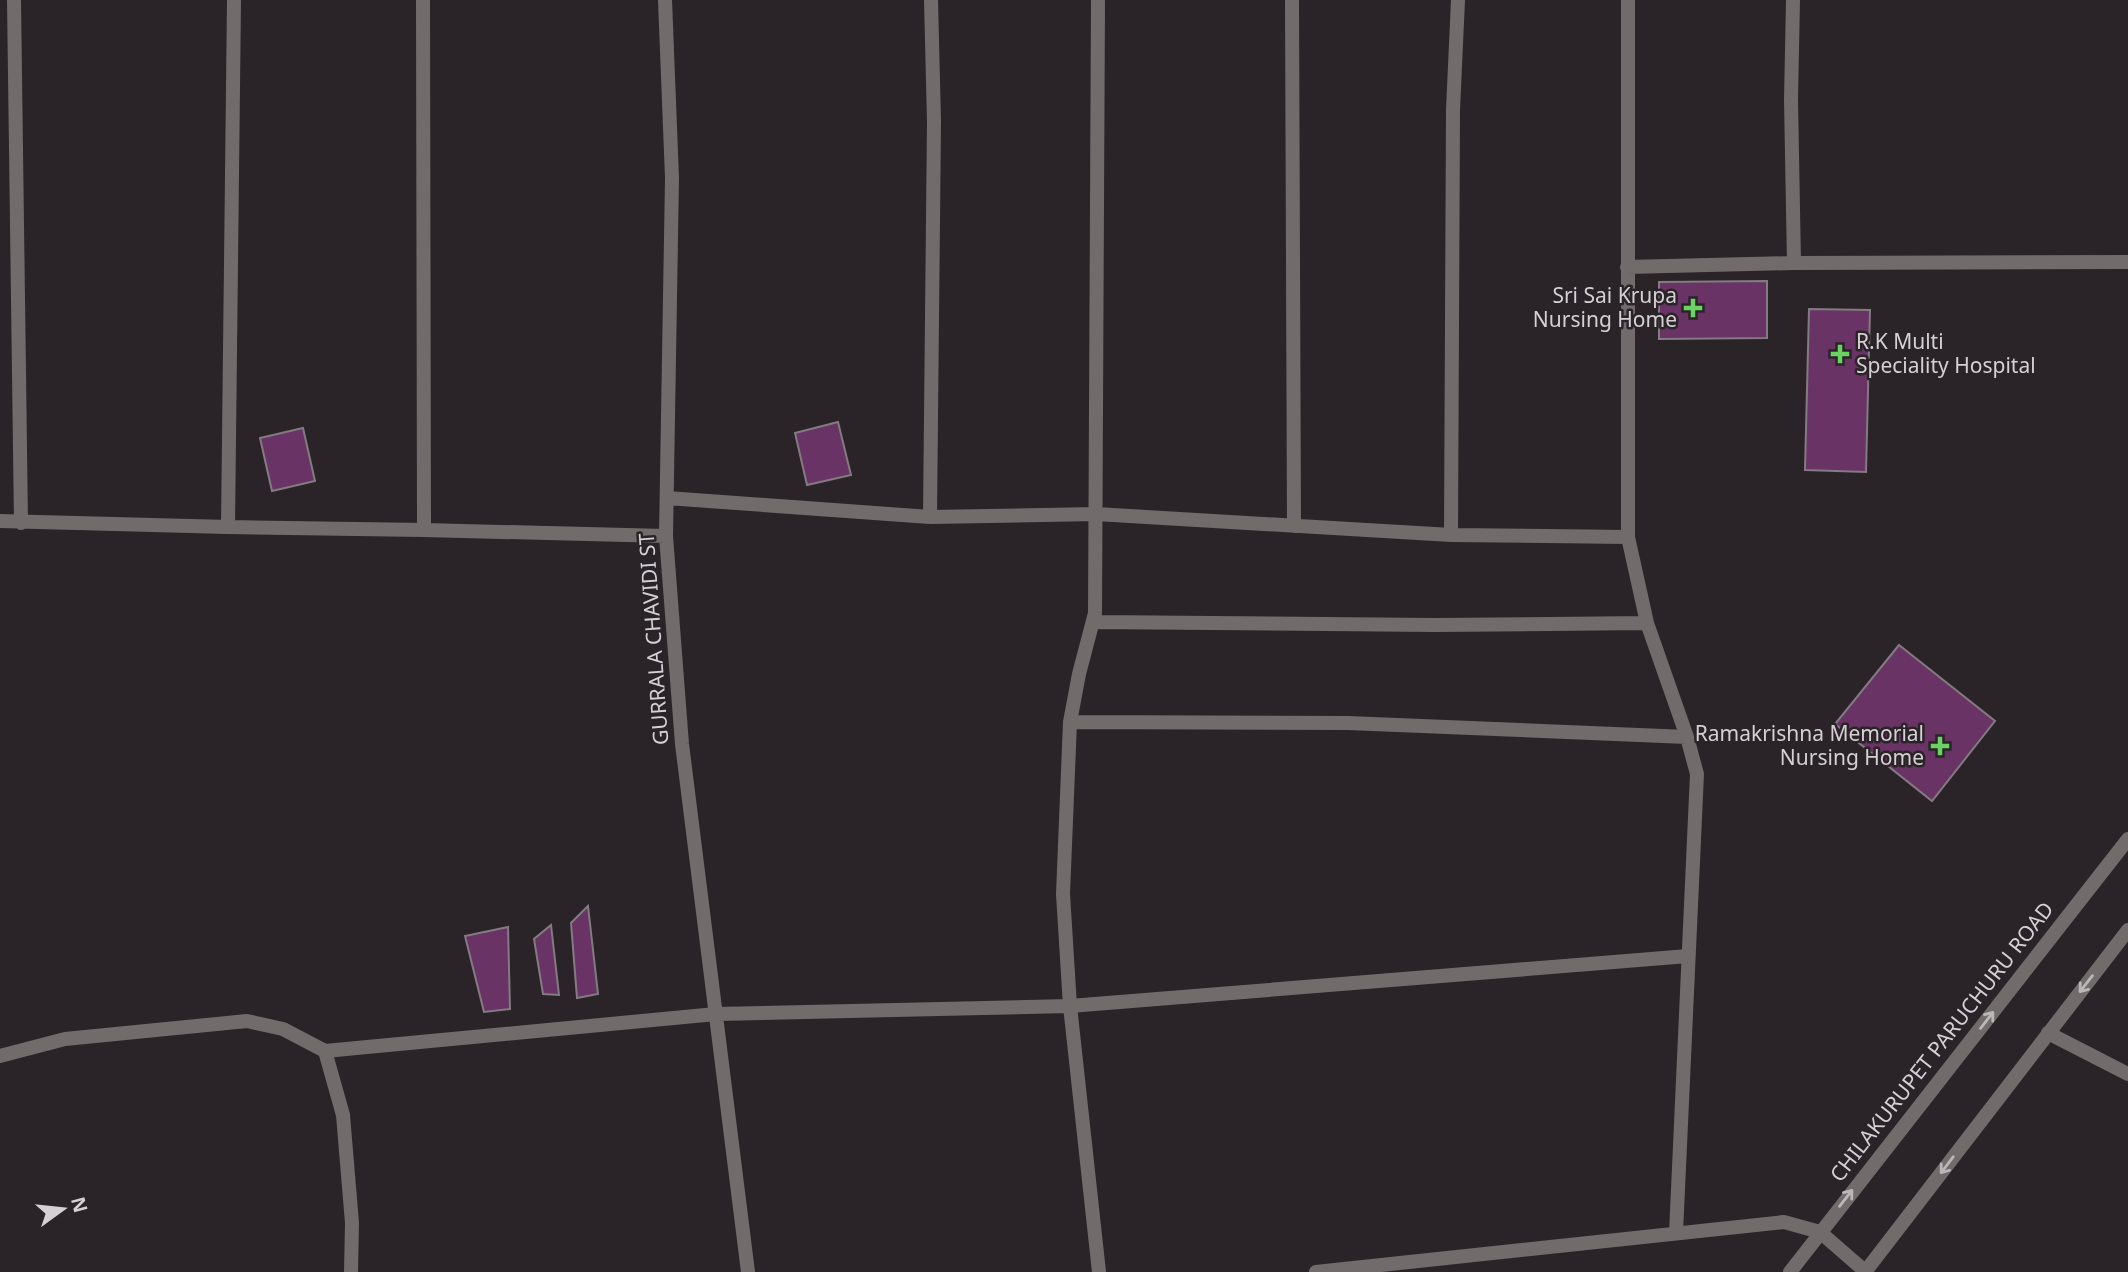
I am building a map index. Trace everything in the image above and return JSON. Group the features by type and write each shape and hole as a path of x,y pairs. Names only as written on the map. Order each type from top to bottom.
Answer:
{"street":[{"path":"14,0 21,523"},
{"path":"228,527 234,0"},
{"path":"423,0 424,530"},
{"name":"GURRALA CHAVIDI ST","path":"665,0 672,178 666,536 682,744 748,1272"},
{"path":"930,517 934,135 931,0"},
{"path":"1098,0 1096,613 1079,674 1070,722 1063,894 1070,1006 1099,1272"},
{"path":"1292,0 1294,526"},
{"path":"1451,535 1453,110 1458,0"},
{"path":"1628,0 1628,537 1647,623 1687,737 1697,774 1676,1233"},
{"path":"1793,0 1791,100 1794,263"},
{"path":"1627,267 1794,263 2128,262"},
{"path":"667,498 930,517 1096,514 1451,535 1628,537"},
{"path":"0,522 666,536"},
{"path":"1093,622 1435,625 1647,623"},
{"path":"1070,722 1348,723 1687,737"},
{"name":"CHILAKURUPET PARUCHURU ROAD","path":"1790,1272 2128,839"},
{"path":"1315,1272 1410,1267 1784,1222 1820,1232 1866,1272 2128,930"},
{"path":"0,1056 65,1039 247,1021 283,1029 325,1051 716,1014 1070,1006 1688,956"},
{"path":"2048,1032 2128,1074"},
{"path":"325,1051 343,1115 352,1223 351,1272"}],"building":[{"path":"1767,281 1767,338 1659,339 1659,282"},
{"path":"1809,309 1870,310 1866,472 1805,470"},
{"path":"838,422 851,475 807,485 795,433"},
{"path":"303,428 315,481 272,491 260,438"},
{"path":"1899,645 1995,721 1932,801 1835,724"},
{"path":"588,906 598,994 577,998 571,923"},
{"path":"551,925 559,995 543,994 534,939"},
{"path":"508,927 510,1009 484,1012 465,936"}],"place":[{"name":"Sri Sai Krupa Nursing Home","path":"1693,308"},
{"name":"R.K Multi Speciality Hospital","path":"1840,354"},
{"name":"Ramakrishna Memorial Nursing Home","path":"1940,746"}]}
